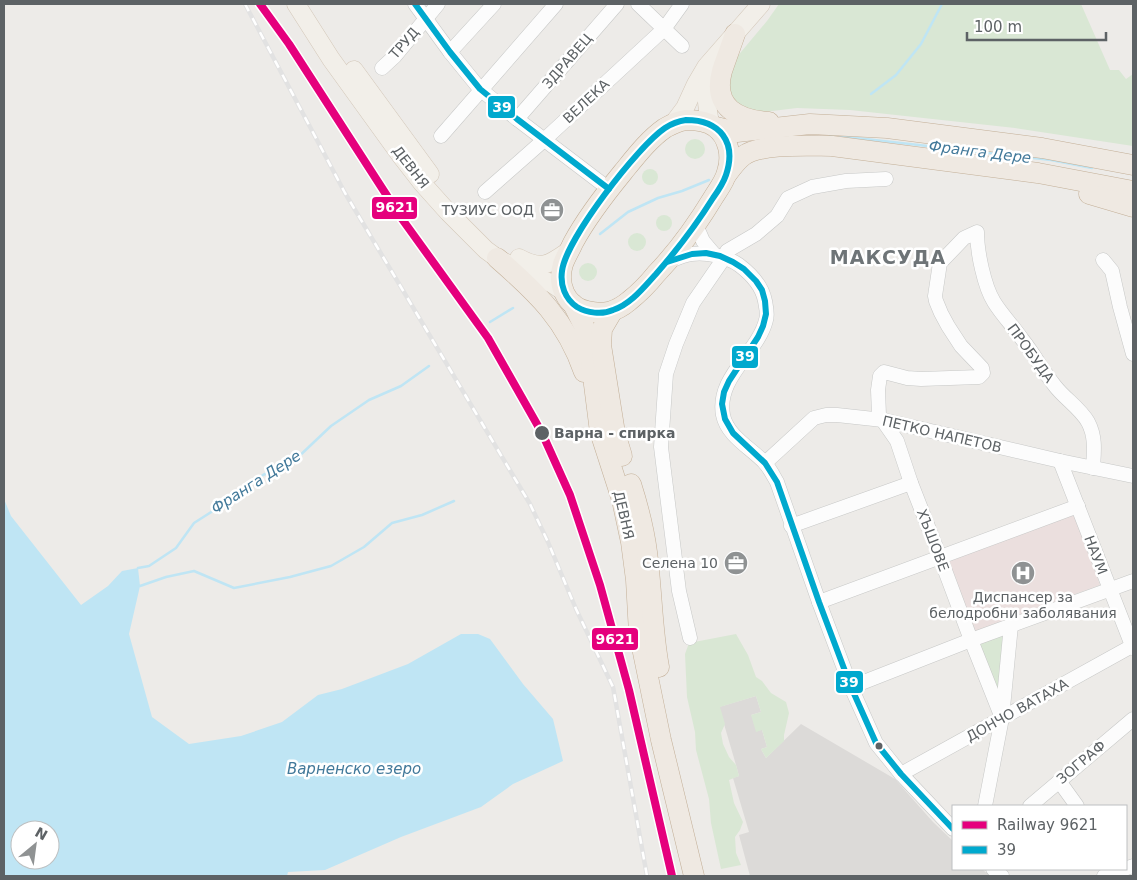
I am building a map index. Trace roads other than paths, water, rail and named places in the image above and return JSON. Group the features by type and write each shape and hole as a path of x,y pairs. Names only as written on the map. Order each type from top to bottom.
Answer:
{"highway":[{"path":"735,34 722,72 721,93 732,111 748,119 801,124 887,128 1042,148 1133,165"},
{"path":"801,124 736,132 694,120 686,120 673,124 659,133 636,155 608,189 585,222 563,264 561,282 568,298 586,311 598,313 612,312 623,306 667,262 696,225 727,174 742,156 754,151 802,146 845,148 1004,168 1133,191"},
{"path":"713,126 721,132 728,145 730,159 727,174"},
{"path":"1004,168 1133,207"},
{"path":"497,258 532,289 554,315 571,340 581,364 597,415"},
{"name":"ДЕВНЯ","path":"568,298 584,326 587,337 600,432 622,500 629,534 636,580 639,633 661,740 694,876"},
{"name":"ДЕВНЯ","path":"612,312 602,329 601,345 607,390 615,434 634,493 647,551 656,647 672,734 707,876"}],"main road":[{"name":"ДЕВНЯ","path":"296,4 331,59 410,168 461,226 497,258 521,271 551,283 568,298"},
{"name":"ДЕВНЯ","path":"310,4 343,54 424,167 482,231 507,252 534,265 547,264 570,250"},
{"path":"673,124 685,108 706,68 762,4"},
{"path":"713,126 706,93 707,79 714,58"}],"street":[{"path":"416,4 450,52 480,89 608,189"},
{"name":"ТРУД","path":"382,68 395,56 438,4"},
{"path":"450,52 494,4"},
{"path":"441,136 556,4"},
{"name":"ЗДРАВЕЦ","path":"516,119 617,4"},
{"path":"638,4 682,46"},
{"name":"ВЕЛЕКА","path":"485,192 664,29 682,4"},
{"path":"690,638 679,591 661,447 666,374 693,303 719,256 756,234 777,216 788,198 812,187 846,181 886,179"},
{"path":"696,225 703,241 719,256 737,264 756,280 764,295 766,307 766,318 762,330 734,372 724,393 723,413 726,423 731,431 765,463 777,482 791,526 851,688 876,743 901,774 952,828"},
{"name":"ПРOБУДA","path":"883,420 880,415 878,390 880,376 884,372 907,378 921,379 979,377 983,373 982,368 962,346 948,326 935,296 940,263 964,238 977,232 981,263 993,300 1055,387 1088,422 1094,442 1093,468"},
{"path":"667,262 692,254 719,256"},
{"path":"1104,260 1112,271 1133,354"},
{"name":"ПЕТКО НАПЕТОВ","path":"765,463 814,418 837,415 883,420 1133,476"},
{"name":"ХЪШОВЕ","path":"883,420 897,440 911,483 1002,718"},
{"name":"НАУМ","path":"1060,461 1133,647"},
{"path":"791,526 911,483"},
{"path":"819,602 1078,506"},
{"path":"851,688 971,640 1133,581"},
{"path":"985,805 1002,718 1011,625"},
{"name":"ДОНЧО ВАТАХА","path":"901,774 1133,647"},
{"name":"ЗОГРАФ","path":"1031,805 1133,719"},
{"path":"1059,781 1076,805"},
{"path":"1104,876 1126,870"}],"water":[{"name":"Варненско езеро","path":"4,499 11,516 81,605 108,586 122,571 138,568 140,586 129,634 152,717 189,744 241,736 282,722 318,695 342,689 408,664 461,634 478,634 490,639 523,684 553,719 563,761 513,784 481,807 401,837 325,870 288,872 287,876 4,876"}],"waterway":[{"path":"871,94 896,75 921,44 942,4"},
{"name":"Франга Дере","path":"830,135 1051,160 1092,168"},
{"name":"Франга Дере","path":"600,234 628,212 658,198 709,180"},
{"name":"Франга Дере","path":"490,322 513,308"},
{"name":"Франга Дере","path":"138,568 149,566 176,548 194,523 230,500 263,475 294,461 331,426 369,400 401,386 429,366"},
{"path":"140,586 166,577 194,571 234,588 290,577 331,566 364,547 392,523 422,515 454,501"}],"railway":[{"path":"245,4 345,193 530,504 548,542 576,609 613,687 647,876"}],"rail line":[{"name":"9621","path":"260,4 289,44 402,219 488,338 542,433 570,495 600,585 629,690 672,876"}],"place":[{"name":"ТУЗИУС ООД","path":"552,210"},
{"name":"Варна - спирка","path":"542,433"},
{"name":"Селена 10","path":"736,563"},
{"name":"Диспансер за белодробни заболявания","path":"1023,573"}],"district":[{"name":"МАКСУДА","path":"888,257"}]}
